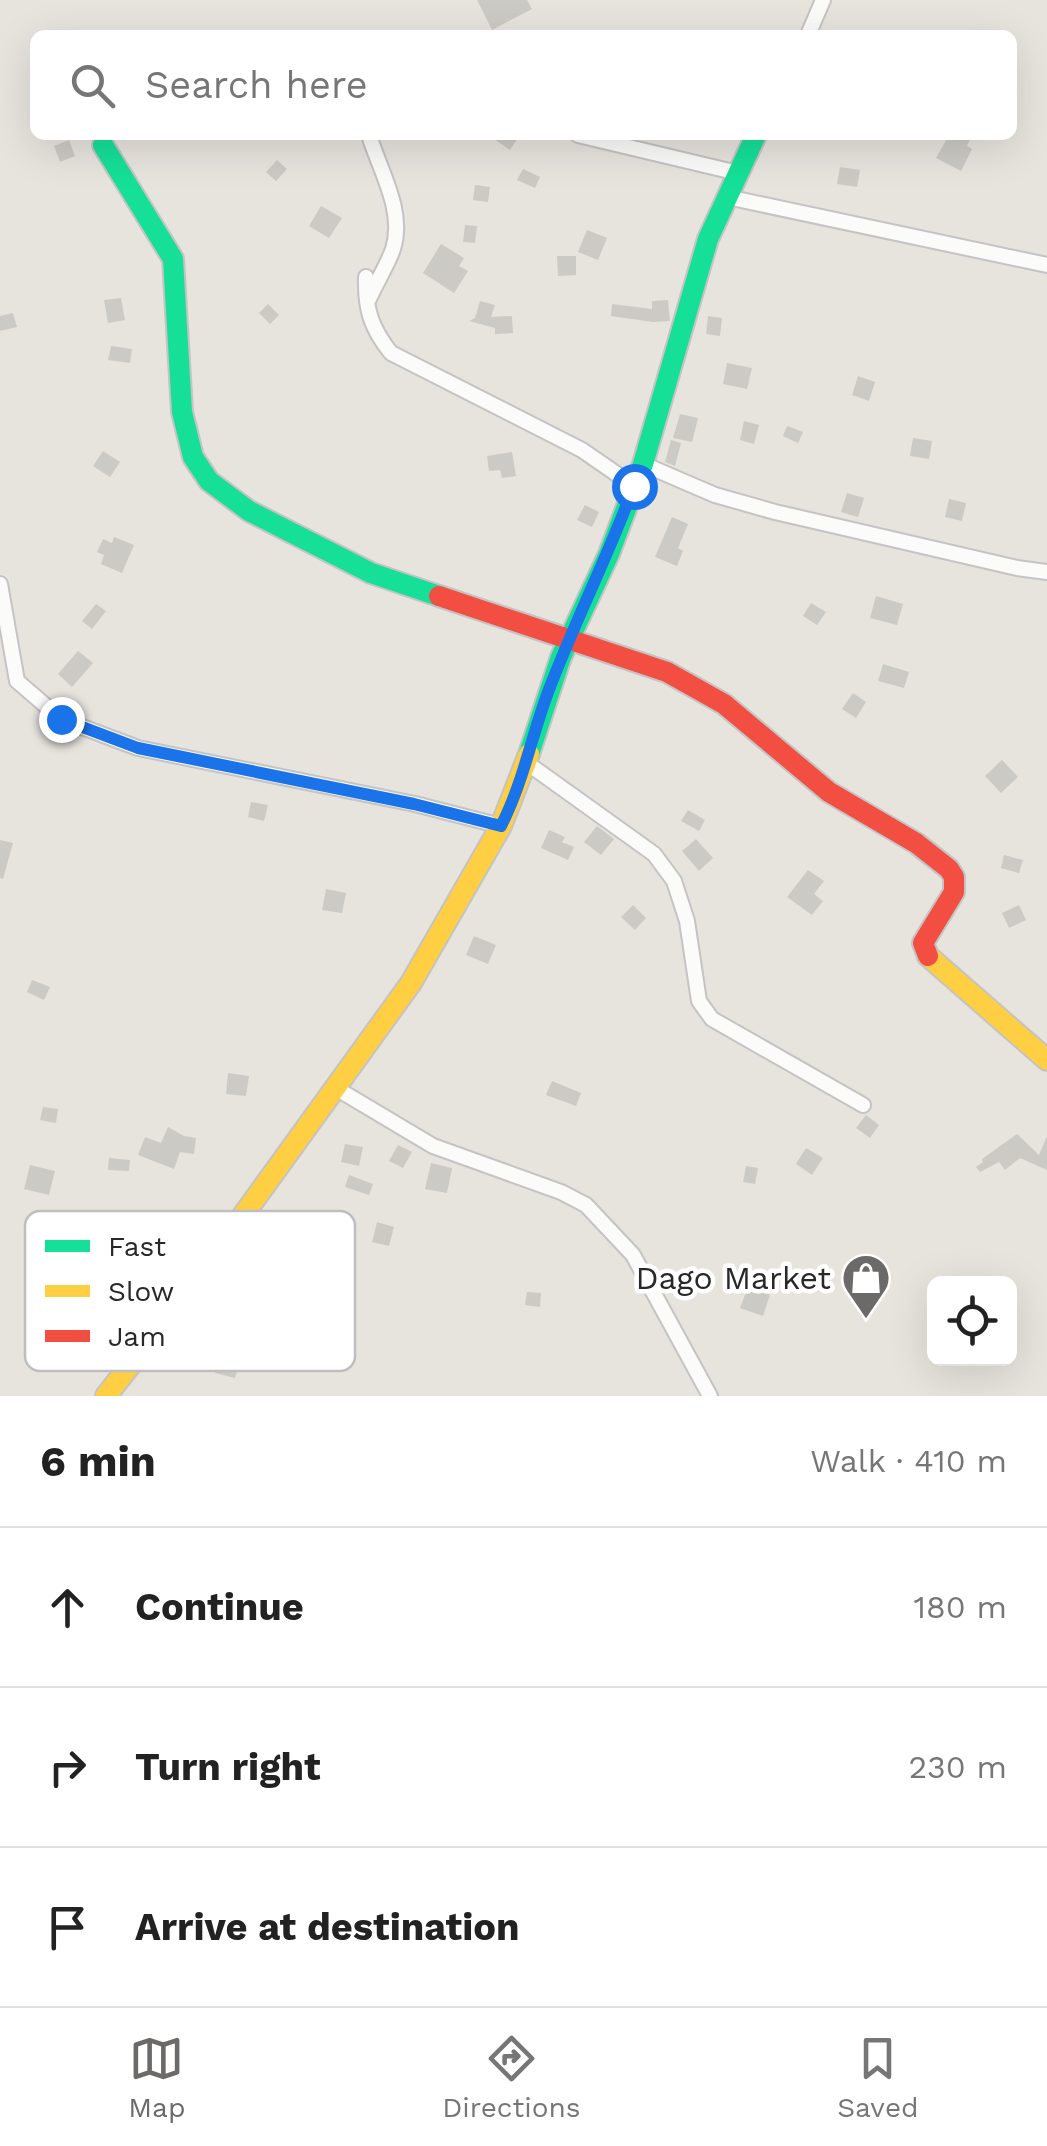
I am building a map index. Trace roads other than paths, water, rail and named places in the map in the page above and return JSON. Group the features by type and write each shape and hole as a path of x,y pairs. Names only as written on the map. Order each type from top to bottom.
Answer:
{"street":[{"path":"810,30 824,0"},
{"path":"365,306 392,249 397,226 371,140"},
{"path":"599,140 738,173"},
{"path":"245,1211 411,983 501,826 527,762 538,718 643,464 708,239 754,140"},
{"path":"103,145 174,259 182,412 193,457 209,482 249,511 372,573 667,672 724,704 828,792 916,843 949,869 954,877 954,892 922,943 924,954 1047,1060"},
{"path":"727,198 1047,265"},
{"path":"366,277 365,306 374,331 391,353 582,450 634,486"},
{"path":"643,464 715,494 775,512 1047,572"},
{"path":"0,584 17,682 61,719 138,748 414,804 501,826"},
{"path":"527,762 654,854 674,882 687,921 699,1001 712,1019 863,1105"},
{"path":"334,1087 433,1146 561,1192 586,1205 633,1255 710,1396"},
{"path":"106,1396 125,1371"}],"place":[{"name":"Dago Market","path":"866,1320"}]}
